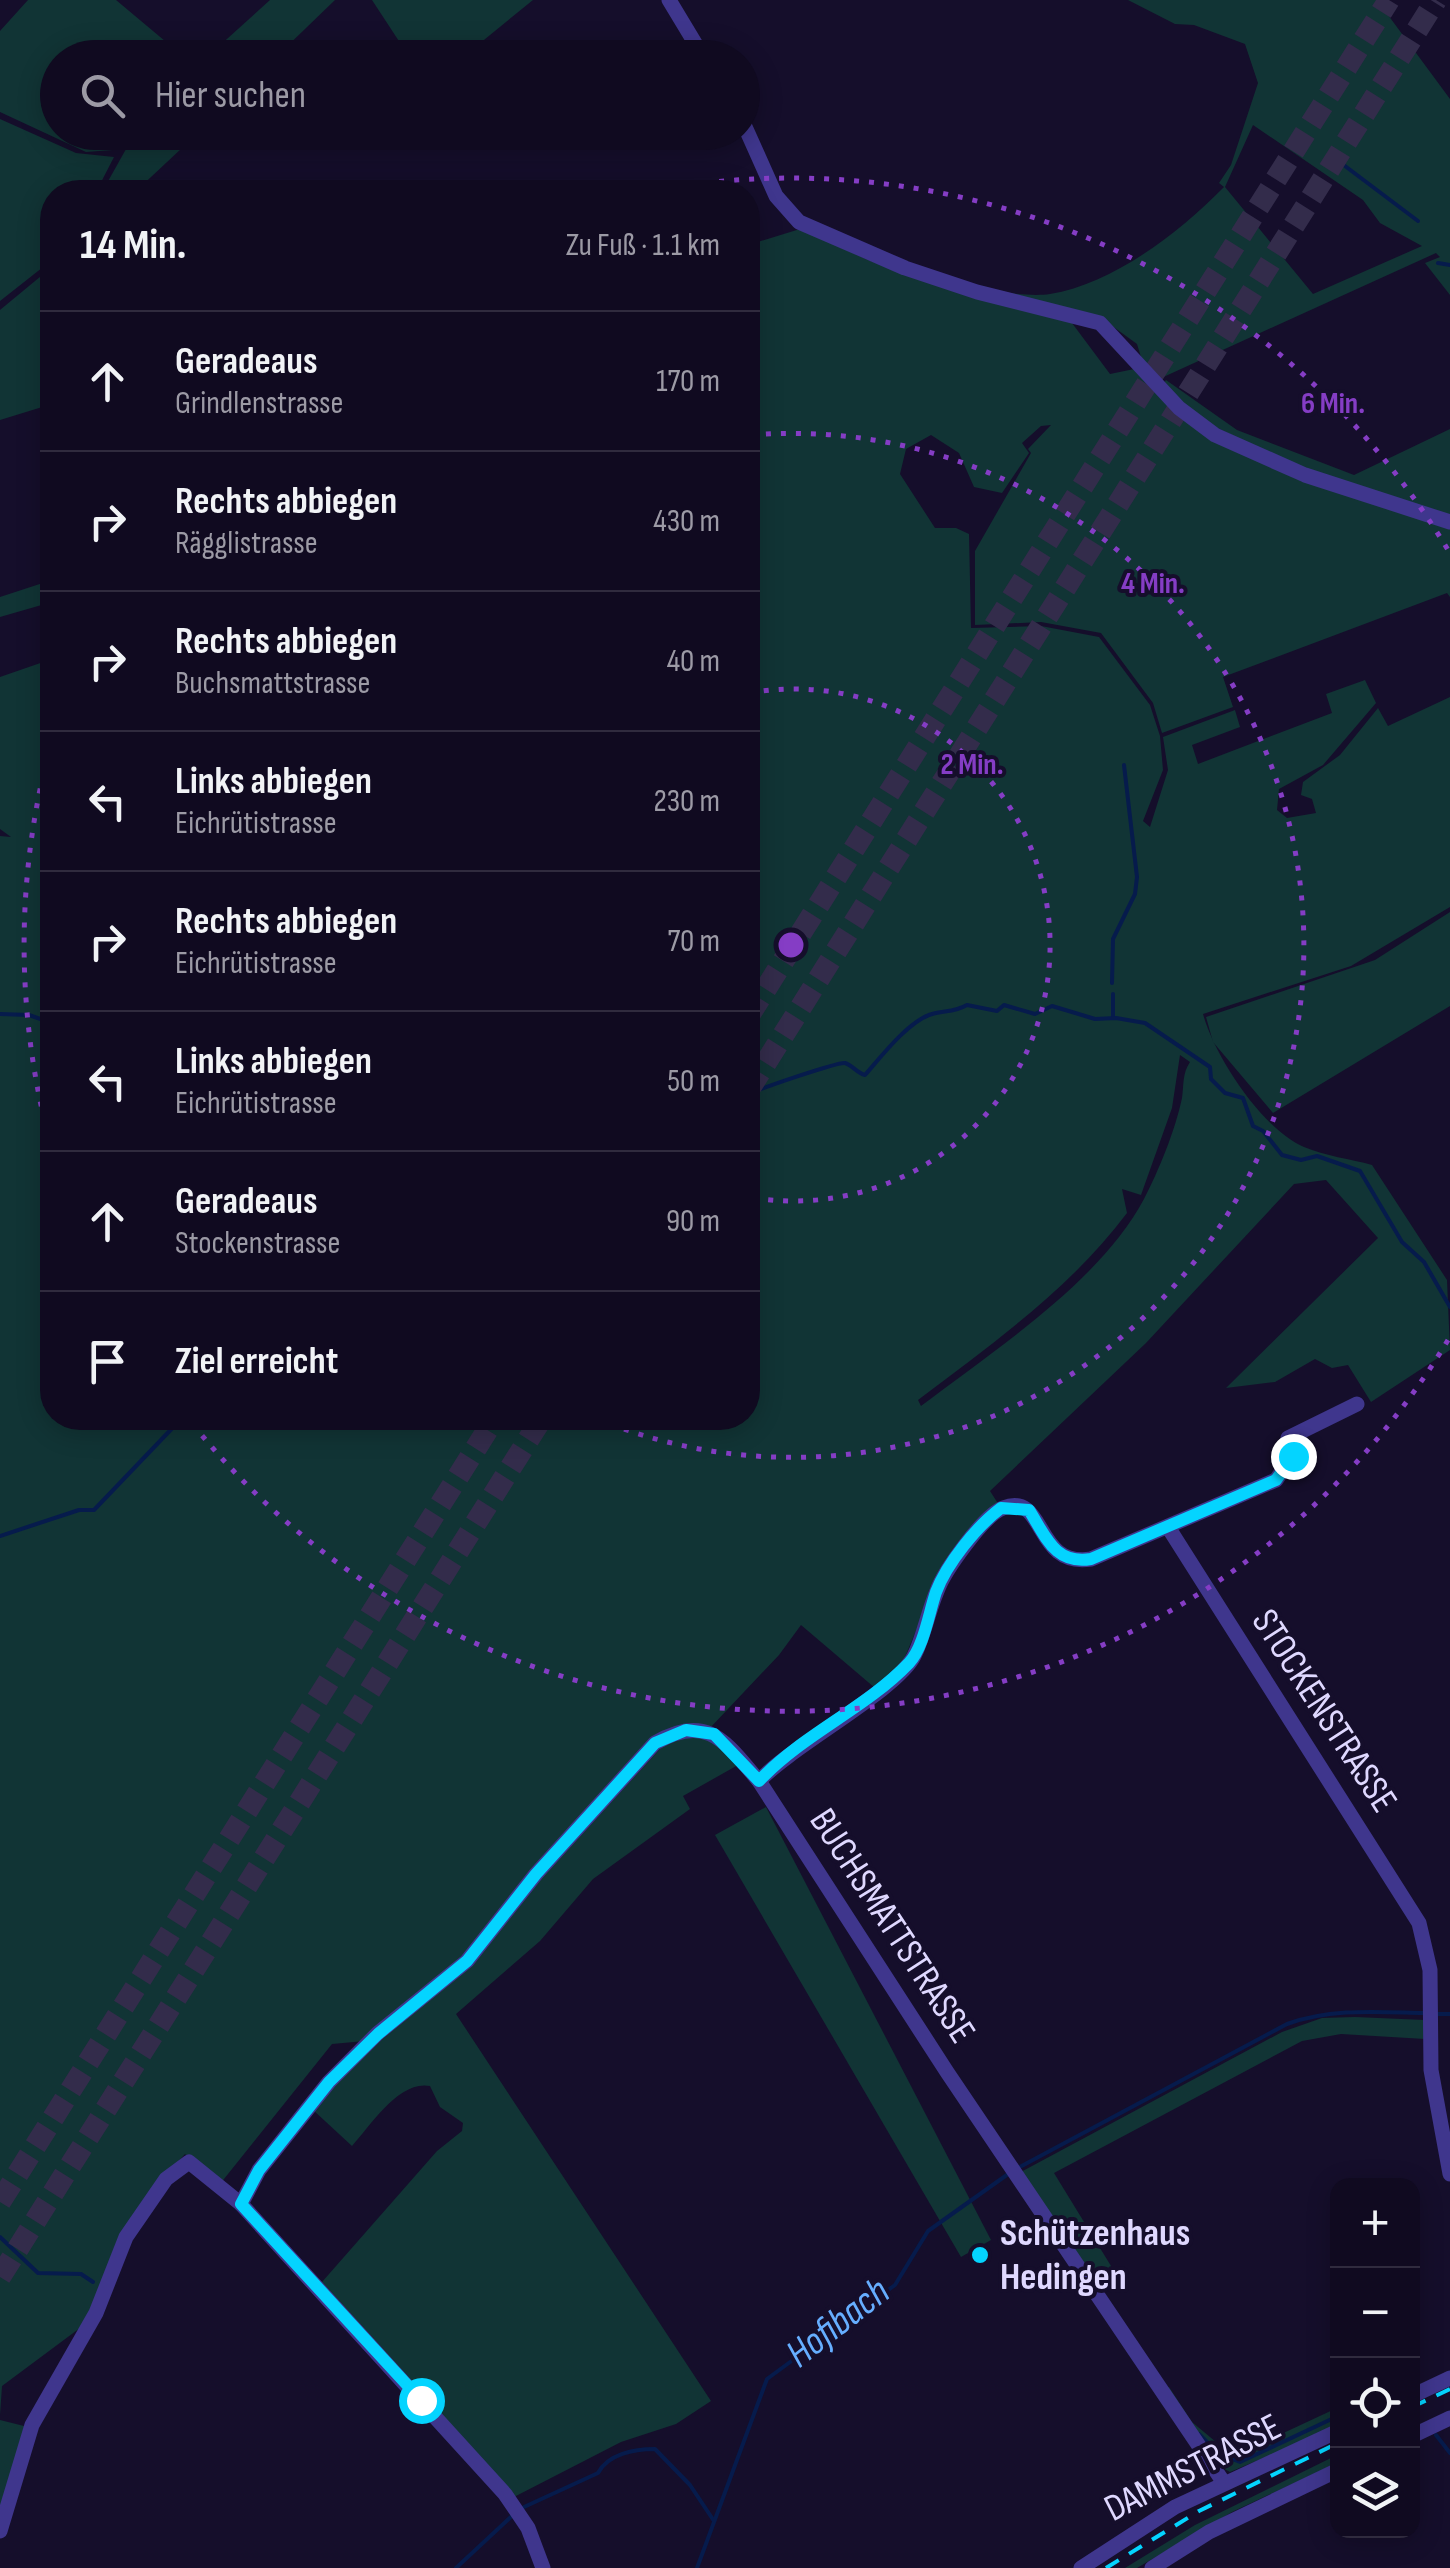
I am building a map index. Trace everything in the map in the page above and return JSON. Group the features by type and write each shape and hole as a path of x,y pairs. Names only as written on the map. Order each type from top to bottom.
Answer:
{"street":[{"path":"669,0 693,40"},
{"path":"755,150 776,196 799,222 904,268 1100,322 1179,408 1236,446 1305,475 1450,522"},
{"path":"759,1781 787,1754 913,1659 938,1586 986,1519 1001,1508 1029,1510 1052,1548 1074,1562 1276,1480 1293,1456 1288,1438 1357,1404"},
{"name":"STOCKENSTRASSE","path":"1168,1527 1419,1922 1430,1970 1431,2070 1450,2174"},
{"name":"BUCHSMATTSTRASSE","path":"241,2204 259,2170 329,2082 378,2034 467,1961 536,1874 655,1743 686,1730 714,1734 759,1781 1056,2235 1224,2483"},
{"path":"0,2532 32,2426 96,2313 126,2237 166,2179 178,2166 189,2162 241,2204 505,2494 528,2528 543,2568"},
{"path":"1420,2392 1450,2378"},
{"path":"1420,2432 1450,2419"},
{"name":"DAMMSTRASSE","path":"1081,2568 1151,2521 1330,2435"},
{"path":"1152,2568 1235,2518 1330,2474"}],"green space":[{"path":"28,0 116,0 164,40 40,40 40,131 0,112 0,31"},
{"path":"270,0 335,0 294,40 226,40"},
{"path":"372,0 533,0 484,40 398,40"},
{"path":"1128,0 1377,0 1450,99 1450,295 1425,263 1440,257 1436,253 1148,384 1195,425 1450,525 1450,597 1447,593 1223,677 1233,707 1162,733 1153,703 1101,633 1041,622 975,625 975,551 1031,453 1028,449 1051,425 1041,426 1022,443 1029,453 1002,493 974,487 959,453 931,435 906,449 900,474 935,528 956,528 969,534 971,628 1041,626 1099,637 1150,705 1160,736 1163,770 1143,821 1150,827 1168,770 1163,737 1235,710 1240,727 1192,745 1198,764 1332,713 1326,694 1365,680 1376,703 1323,765 1279,789 1277,810 1287,818 1316,813 1312,799 1301,795 1303,782 1340,755 1378,708 1388,726 1450,697 1450,907 1351,966 1203,1014 1229,1070 1272,1125 1304,1147 1372,1165 1447,1280 1450,1350 1371,1402 1348,1365 1332,1368 1315,1359 1275,1382 1226,1388 1378,1238 1326,1180 1294,1184 1146,1343 990,1491 999,1505 934,1588 902,1664 875,1688 801,1625 779,1655 710,1728 654,1741 481,1939 365,2041 332,2044 220,2184 185,2154 140,2204 84,2325 2,2386 0,2415 0,836 11,837 0,829 0,677 40,663 40,1430 760,1430 760,241 800,229 894,268 964,285 1033,295 1074,288 1121,268 1166,238 1224,187 1219,183 1231,165 1258,83 1245,44 1194,25 1175,24","holes":["1253,125 1363,200 1380,223 1422,246 1313,294 1225,187","1104,320 1137,344 1144,367 1110,374 1072,323","1180,1055 1190,1062 1175,1124 1150,1188 1125,1229 1101,1258 1043,1313 921,1406 918,1400 1029,1314 1105,1241 1127,1213 1122,1189 1141,1195 1172,1108"]},
{"path":"0,119 40,137 40,150 114,157 102,180 40,180 40,269 0,301"},
{"path":"125,150 180,150 148,180 109,180"},
{"path":"40,277 40,408 0,420 0,310"},
{"path":"1166,380 1237,430 1354,475 1450,429 1450,517 1306,471 1203,421 1163,384"},
{"path":"40,584 40,605 0,617 0,597"},
{"path":"1450,912 1450,1006 1273,1113 1213,1042 1206,1017 1375,960"},
{"path":"670,1738 712,1738 738,1765 683,1796 690,1809 593,1879 540,1941 456,2014 711,2401 676,2424 621,2442 514,2497 322,2282 437,2151 462,2131 463,2123 440,2107 430,2086 407,2090 397,2097 352,2146 312,2109 333,2082 443,1986"},
{"path":"766,1807 991,2240 961,2257 715,1835"},
{"path":"1322,2018 1425,2020 1425,2039 1341,2034 1302,2041 1054,2173 1119,2279 1099,2292 1019,2173 1282,2032"},
{"path":"1169,2387 1192,2422 1228,2452 1247,2450 1330,2411 1330,2430 1230,2472 1219,2466 1164,2390"},
{"path":"0,2420 28,2427 0,2531"},
{"path":"1330,2458 1330,2466 1232,2512 1137,2568 1125,2568 1195,2525"}],"waterway":[{"path":"1341,163 1418,221"},
{"path":"1438,263 1450,265"},
{"path":"1112,983 1113,939 1135,894 1137,877 1124,765"},
{"path":"1113,994 1113,1018"},
{"path":"760,1090 845,1063 865,1075 912,1025 929,1015 967,1005 997,1011 1004,1005 1035,1014 1052,1006 1095,1019 1145,1023 1210,1067 1211,1079 1225,1093 1243,1098 1253,1126 1263,1131 1282,1155 1301,1160 1317,1156 1360,1171 1402,1242 1424,1262 1450,1307"},
{"path":"0,1014 40,1019"},
{"path":"0,1536 79,1510 94,1510 171,1430"},
{"name":"Hofibach","path":"1016,2169 1287,2024 1338,2013 1423,2013"},
{"name":"Hofibach","path":"1435,2014 1450,2014"},
{"name":"Hofibach","path":"697,2568 767,2379 895,2285 928,2231 1011,2172"},
{"path":"0,2237 38,2273 81,2274 93,2282"},
{"path":"1199,2434 1219,2454 1240,2462 1330,2420"},
{"path":"1436,2435 1450,2453"},
{"path":"524,2507 598,2473 615,2457 655,2449 690,2485 714,2521"},
{"path":"456,2568 513,2515"}],"tunnel":[{"path":"760,998 1389,0"},
{"path":"760,1072 1436,0"},
{"path":"0,2202 487,1430"},
{"path":"0,2277 534,1430"}],"railway":[{"path":"1420,2403 1450,2389"},
{"path":"1106,2568 1199,2511 1330,2447"}],"place":[{"name":"Schützenhaus Hedingen","path":"980,2255"}],"route":[{"path":"421,2400 241,2204 259,2170 351,2058 467,1961 536,1874 655,1743 686,1730 714,1734 759,1781 787,1754 884,1686 913,1659 938,1586 986,1519 1001,1508 1014,1505 1029,1510 1061,1557 1074,1562 1091,1559 1276,1480 1293,1456"}]}
